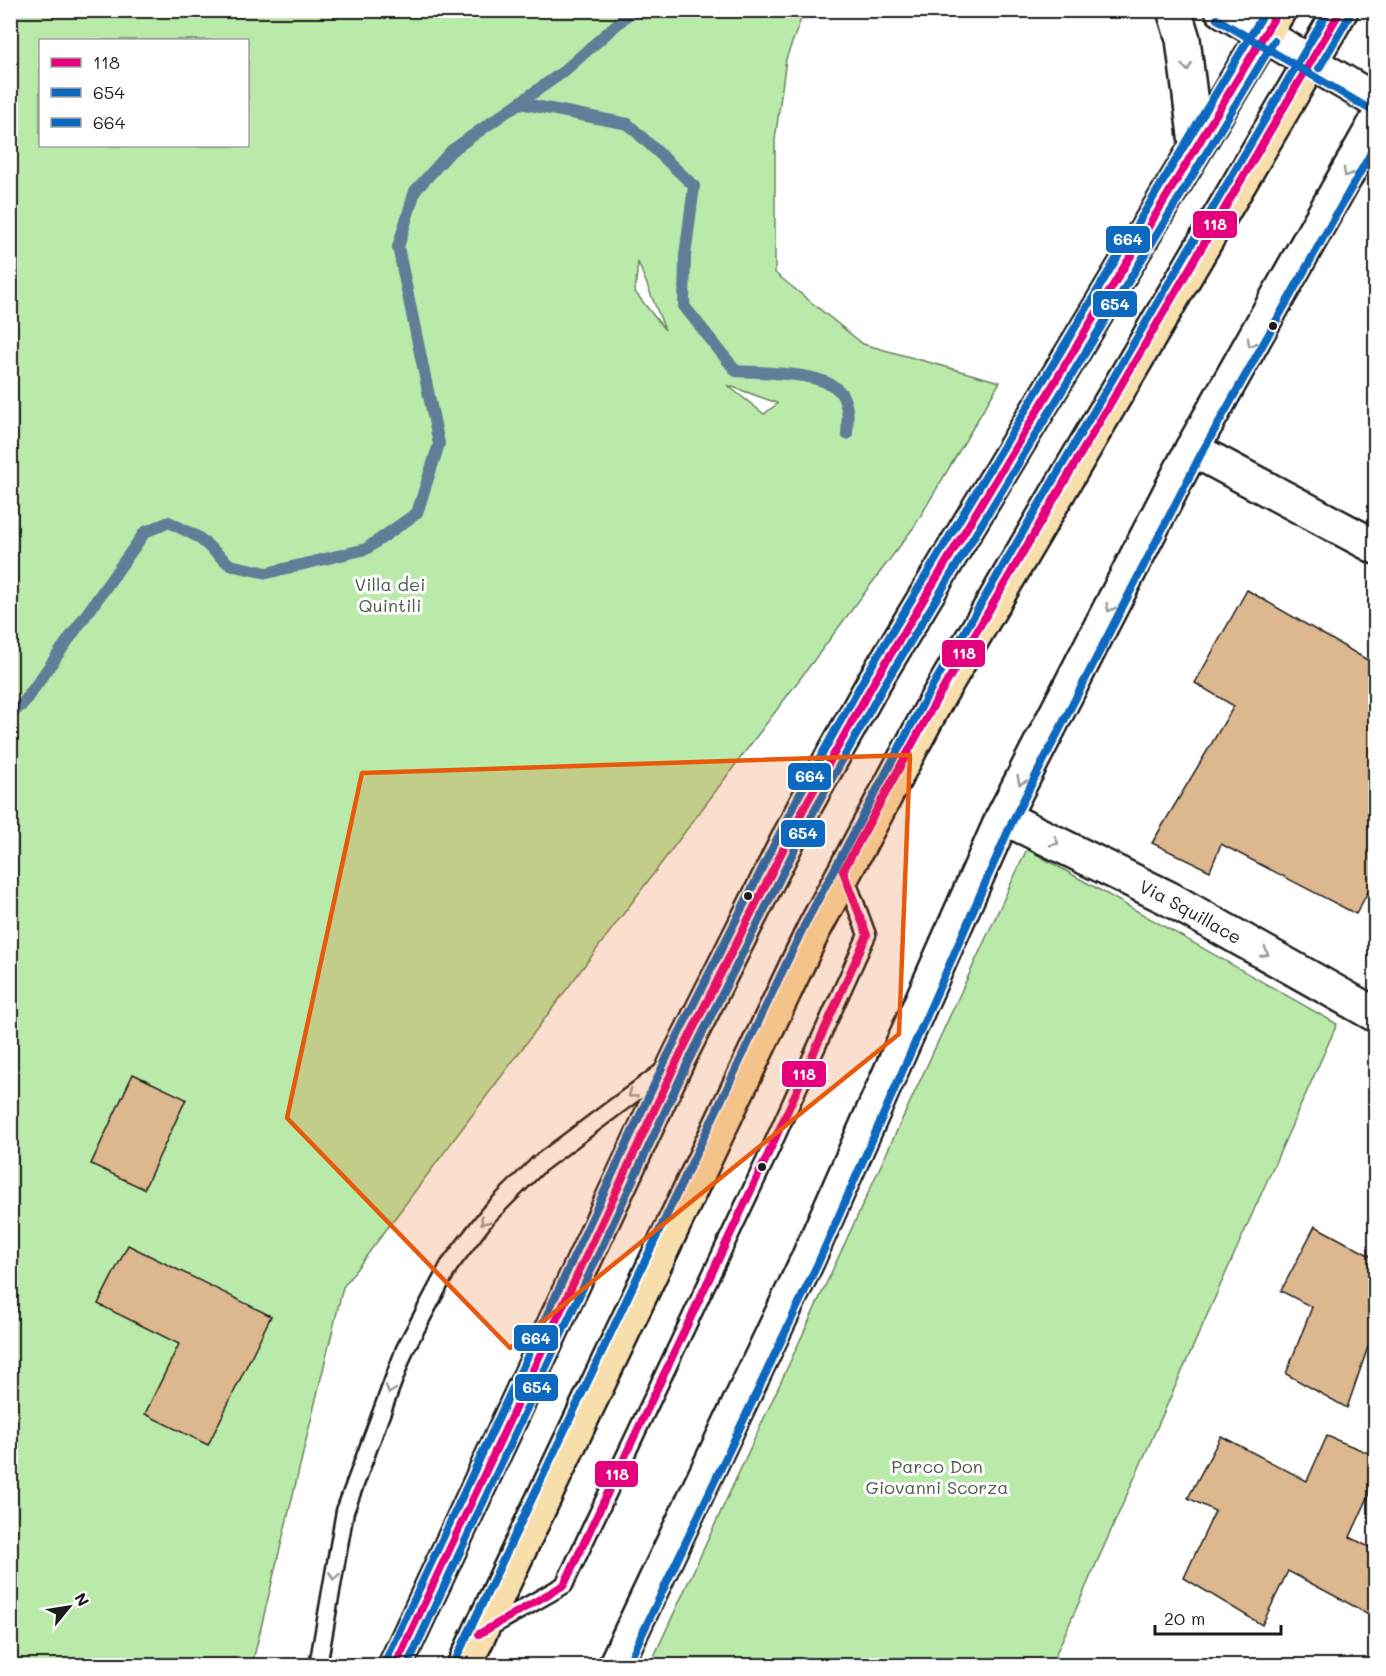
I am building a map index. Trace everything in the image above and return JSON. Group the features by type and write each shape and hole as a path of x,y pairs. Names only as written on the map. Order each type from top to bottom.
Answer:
{"main road":[{"path":"464,1665 843,871 937,699 1341,10"},
{"path":"395,1665 678,1059 754,903 869,692 1196,144 1272,23"}],"street":[{"path":"1174,10 1183,39 1196,144"},
{"path":"1222,10 1272,23 1310,63 1376,101"},
{"path":"615,1665 808,1259 1003,816 1192,449 1376,122"},
{"path":"1192,449 1376,547"},
{"name":"Via Squillace","path":"1003,816 1168,898 1376,1015"}],"lane":[{"path":"479,1634 564,1585 760,1171 867,935 843,871"},
{"path":"318,1665 345,1511 405,1349 449,1266 488,1215 539,1164 678,1059"}],"highlighted area":[{"path":"910,755 899,1034 510,1348 287,1118 362,773"}],"green space":[{"name":"Villa dei Quintili","path":"11,11 804,11 786,59 775,140 775,273 863,344 1000,382 914,527 343,1287 252,1665 11,1666","holes":["638,262 665,330 635,292","727,385 777,403 777,404 764,414"]},
{"name":"Parco Don Giovanni Scorza","path":"1027,849 1337,1024 1051,1665 650,1665"}],"building":[{"path":"1247,590 1376,665 1376,877 1356,914 1221,844 1210,871 1152,843 1234,706 1195,683"},
{"path":"133,1074 186,1099 144,1189 91,1164"},
{"path":"1315,1226 1376,1259 1376,1352 1368,1347 1347,1408 1286,1374 1312,1307 1281,1291"},
{"path":"128,1245 271,1316 208,1445 145,1414 179,1344 98,1304"},
{"path":"1221,1436 1307,1481 1327,1436 1376,1456 1376,1480 1350,1537 1376,1551 1376,1618 1288,1571 1262,1625 1184,1578 1215,1511 1188,1498"}],"waterway":[{"path":"10,714 22,705 145,532 169,522 198,537 230,565 267,573 366,549 417,513 439,444 398,247 415,191 451,151 563,72 633,10"},
{"path":"520,103 628,124 694,186 685,256 684,306 736,371 793,374 833,386 841,393 847,408 847,434"}],"transit line":[{"name":"664","path":"385,1662 668,1055 796,801 865,677 1266,10"},
{"name":"118","path":"395,1666 678,1059 805,806 874,682 1279,10"},
{"name":"664","path":"455,1661 804,926 928,694 1329,10"},
{"name":"118","path":"843,871 937,699 1341,10"},
{"name":"654","path":"1319,68 1350,15"},
{"name":"654","path":"1217,19 1371,110"},
{"name":"654","path":"407,1666 687,1064 814,811 883,687 1274,41"},
{"name":"654","path":"627,1666 818,1263 1012,822 1201,454 1376,144"},
{"name":"118","path":"479,1634 564,1585 765,1161 867,935 843,871"}]}
